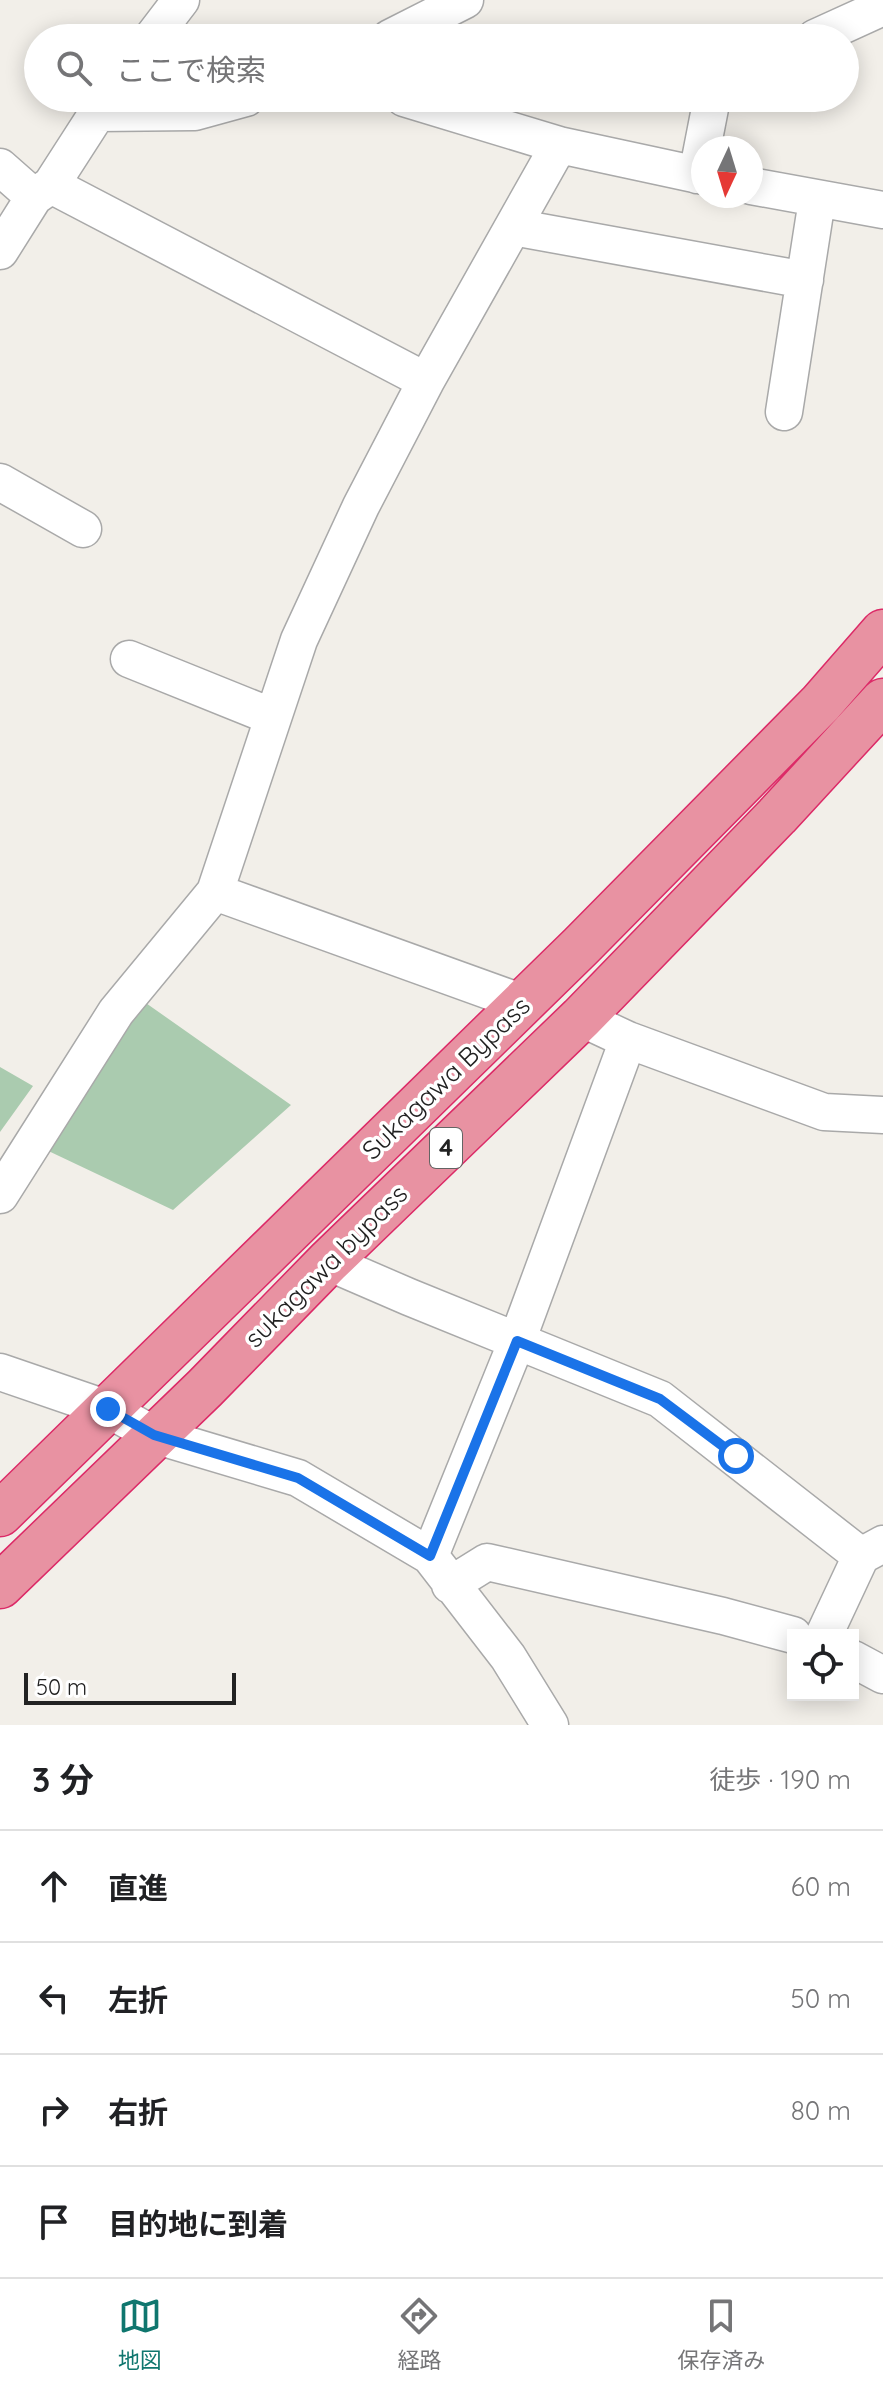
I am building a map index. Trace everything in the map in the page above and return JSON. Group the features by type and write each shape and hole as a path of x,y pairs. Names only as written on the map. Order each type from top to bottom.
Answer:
{"highway":[{"name":"Sukagawa Bypass","path":"0,1514 523,1003 810,714 883,632"},
{"name":"sukagawa bypass","path":"0,1586 581,1018 777,816 883,701"}],"street":[{"path":"163,24 181,0"},
{"path":"418,24 465,0"},
{"path":"846,24 883,7"},
{"path":"0,251 98,112"},
{"path":"450,112 559,145 691,174"},
{"path":"706,136 710,112"},
{"path":"0,1195 116,1012 215,892 299,640 361,506 426,381 559,145"},
{"path":"0,167 42,191 426,381"},
{"path":"763,189 883,210"},
{"path":"784,412 817,200"},
{"path":"513,227 805,280"},
{"path":"0,482 83,529"},
{"path":"129,659 273,717"},
{"path":"215,892 523,1003"},
{"path":"581,1018 628,1040 824,1112 883,1115"},
{"path":"440,1570 517,1341 628,1040"},
{"path":"328,1262 660,1399 872,1550 827,1629"},
{"path":"0,1372 108,1409 154,1435 298,1478 440,1570 508,1657 550,1725"},
{"path":"440,1570 487,1562 787,1633"},
{"path":"859,1662 883,1675"}],"green space":[{"path":"143,1001 291,1105 173,1210 40,1147"},
{"path":"0,1067 33,1086 0,1132"}],"route":[{"path":"108,1409 154,1435 298,1478 430,1556 517,1341 660,1399 736,1456"}]}
